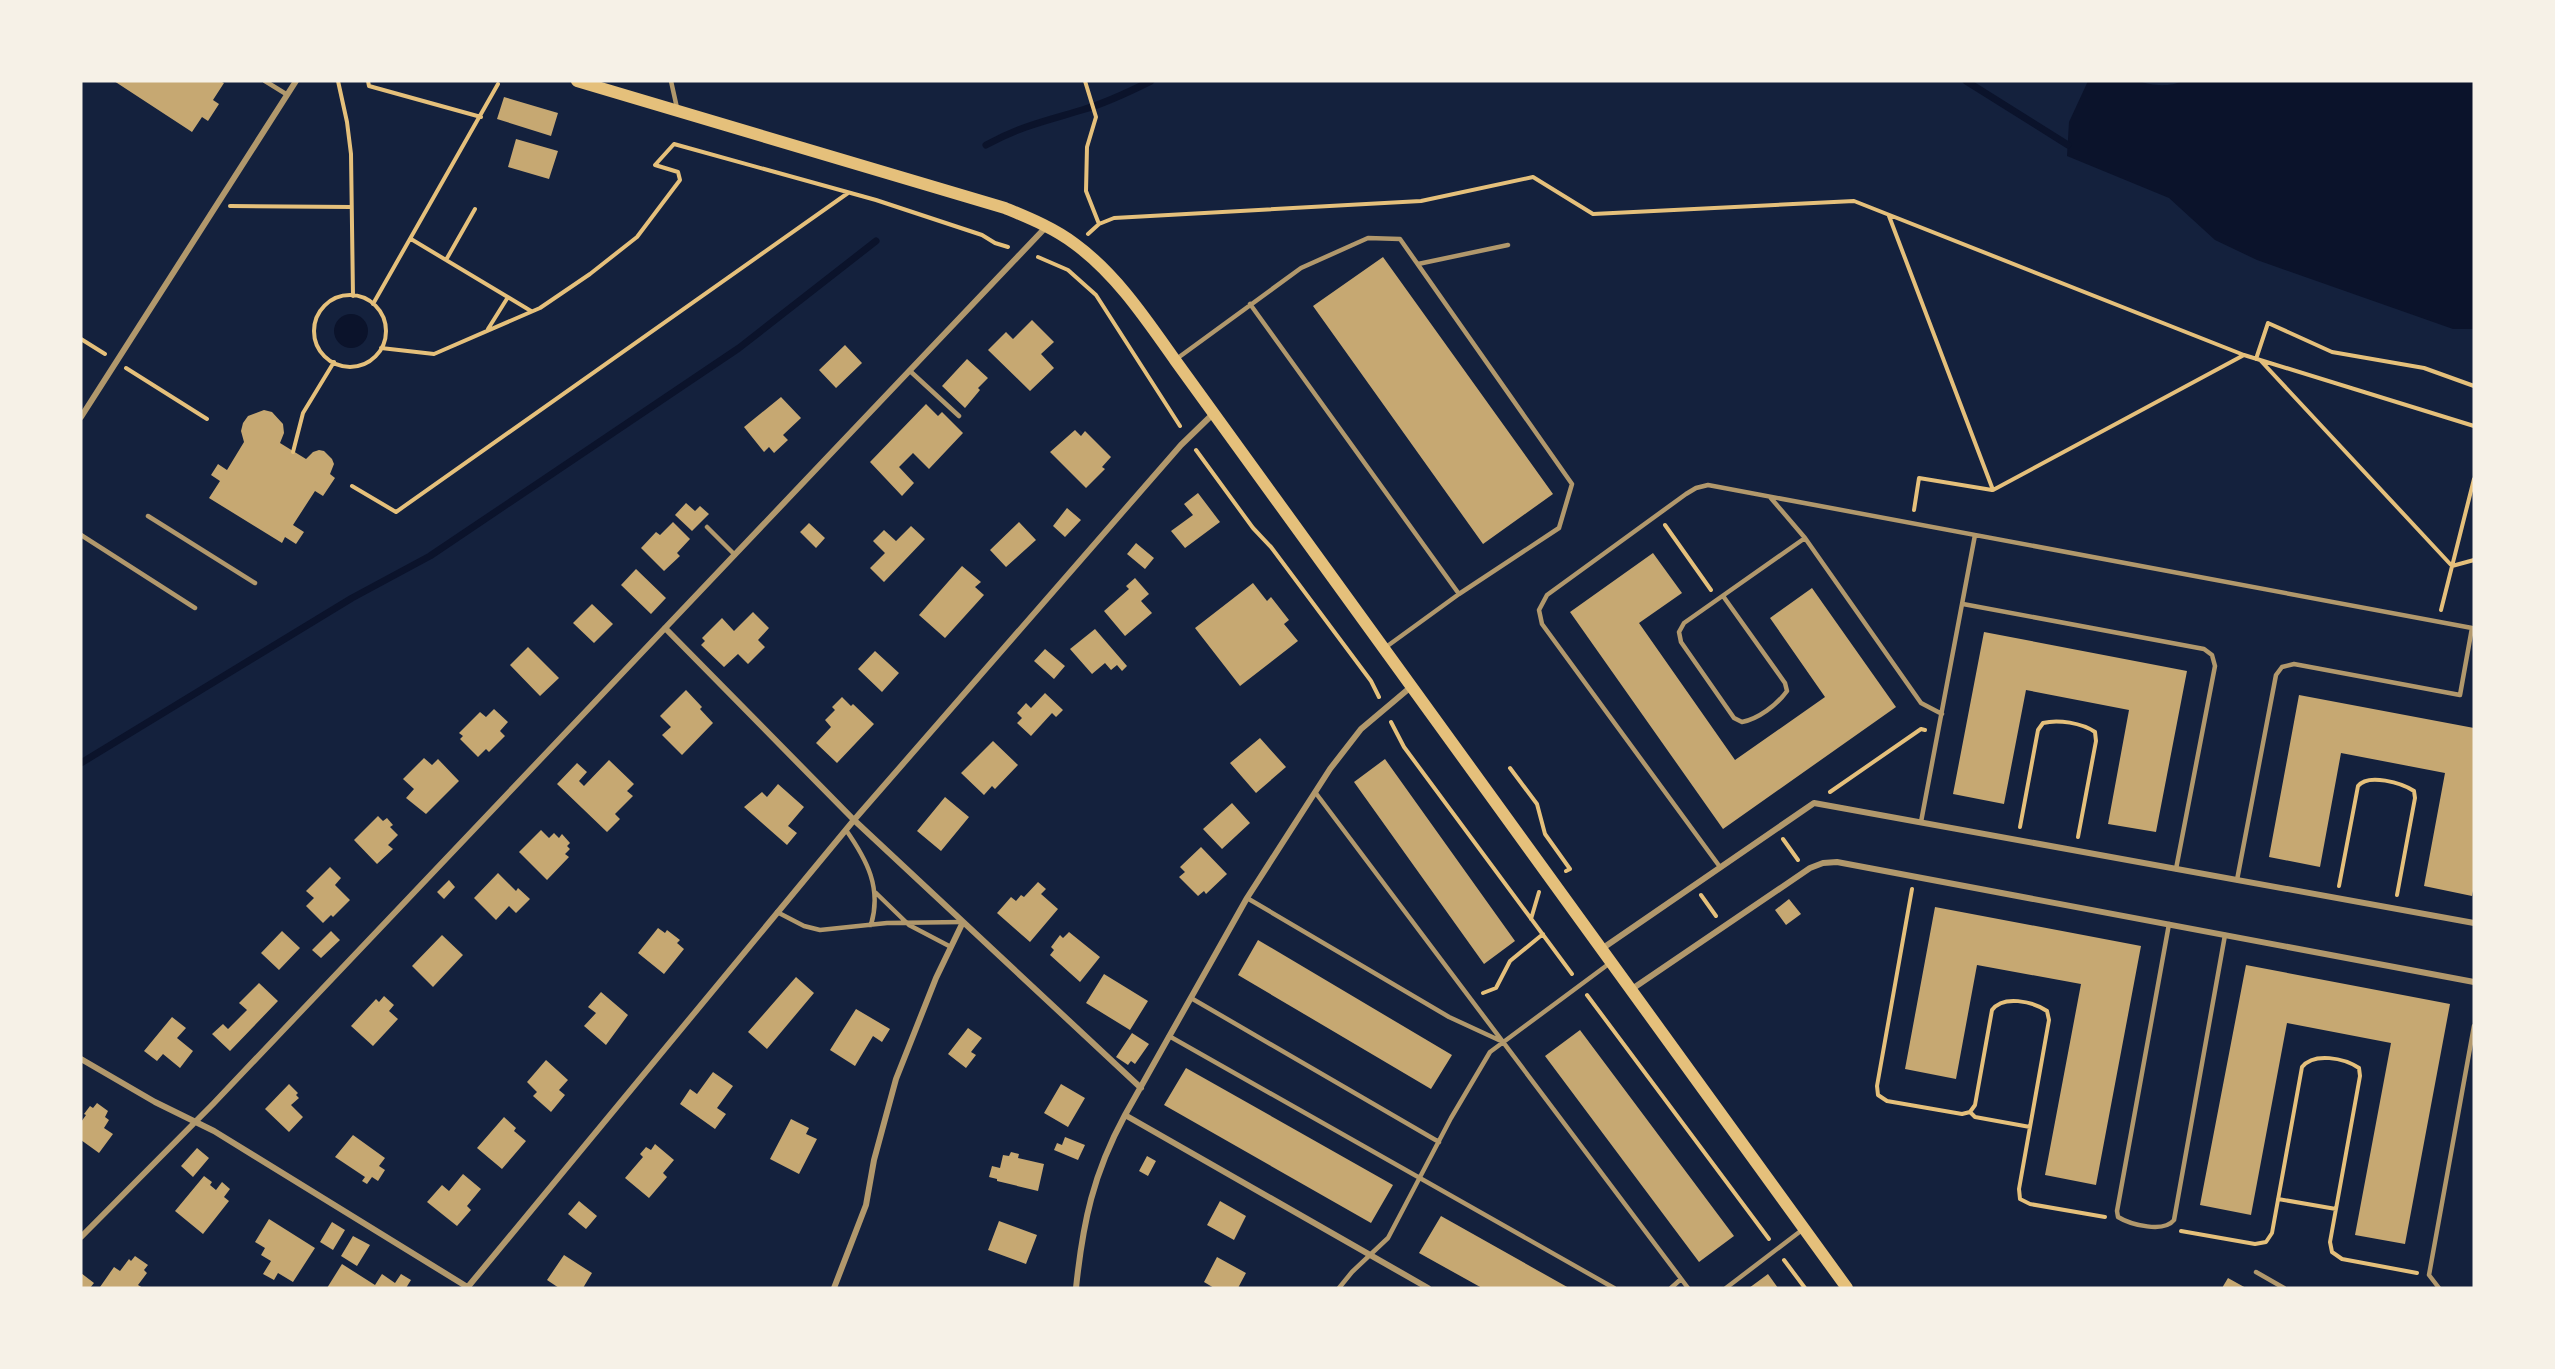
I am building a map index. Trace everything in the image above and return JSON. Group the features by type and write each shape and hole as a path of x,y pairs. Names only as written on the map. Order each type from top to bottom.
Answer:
{"main road":[{"path":"577,81 1005,208 1047,226 1075,244 1107,272 1138,309 1214,413 1847,1288"}],"street":[{"path":"81,417 296,81"},
{"path":"81,1237 195,1122 1047,226"},
{"path":"81,1059 154,1102 214,1131 468,1288 854,820 1188,438 1214,413"},
{"path":"665,628 854,820 1141,1088"},
{"path":"1076,1288 1086,1214 1107,1149 1169,1036 1247,898 1345,747 1384,708 1412,686"},
{"path":"1603,948 1814,803 2474,923"},
{"path":"1632,989 1806,871 1823,863 1837,862 2474,982"},
{"path":"834,1288 866,1205 874,1160 896,1079 963,922"},
{"path":"1125,1115 1428,1288"}],"lane":[{"path":"264,81 286,94"},
{"path":"671,81 677,111"},
{"path":"1175,360 1301,268 1368,238 1400,239 1572,484 1559,528 1459,594 1385,648"},
{"path":"1418,264 1508,245"},
{"path":"1250,304 1459,594"},
{"path":"910,371 958,416"},
{"path":"1720,867 1542,624 1539,610 1547,595 1696,488 1708,485 2473,628 2460,695 2294,664 2282,668 2276,675 2237,880"},
{"path":"1769,497 1805,538 1921,703 1942,714"},
{"path":"148,516 255,583"},
{"path":"707,527 735,555"},
{"path":"81,535 195,608"},
{"path":"1921,822 1976,535"},
{"path":"1723,596 1785,683 1787,692 1751,720 1742,722 1734,718 1681,642 1679,632 1684,623 1805,538"},
{"path":"1962,604 2204,649 2212,655 2215,666 2176,869"},
{"path":"1315,792 1688,1288"},
{"path":"846,830 864,856 871,871 876,893 871,925"},
{"path":"876,893 909,925 951,947"},
{"path":"1247,898 1449,1017 1504,1042"},
{"path":"777,912 804,926 820,930 871,925 963,922"},
{"path":"2169,924 2117,1210 2118,1217 2124,1221 2163,1228 2170,1226 2174,1220 2225,935"},
{"path":"1340,1288 1352,1272 1388,1238 1490,1052 1612,961"},
{"path":"1191,998 1439,1142"},
{"path":"2439,1288 2429,1275 2474,1026"},
{"path":"1169,1036 1614,1288"},
{"path":"1726,1288 1804,1228"},
{"path":"2256,1272 2284,1288"},
{"path":"1671,1288 1681,1279"}],"path":[{"path":"338,81 351,154 353,296"},
{"path":"368,81 369,86 480,117"},
{"path":"1085,82 1096,117 1087,147 1086,191 1099,224"},
{"path":"373,304 498,84"},
{"path":"381,348 434,354 532,311 590,274 637,237 680,180 678,172 655,165 674,144 848,192 982,235 995,243 1056,262 1096,294 1188,438 1253,528 1271,548 1371,681 1404,747 1805,1288"},
{"path":"1075,244 1099,224 1114,218 1421,201 1533,177 1593,214 1854,201 2244,355 2474,426"},
{"path":"352,486 396,512 848,192"},
{"path":"219,200 233,208 351,207"},
{"path":"446,260 475,209"},
{"path":"1889,215 1992,490"},
{"path":"411,239 532,311"},
{"path":"353,296 373,304 385,320 386,333 381,348 366,363 342,366 321,351 316,340 315,328 318,316 333,300 353,296"},
{"path":"487,331 508,297"},
{"path":"2259,359 2268,323 2332,352 2424,368 2474,386"},
{"path":"81,339 207,419"},
{"path":"1911,523 1919,478 1992,490 2244,355"},
{"path":"2259,359 2452,566"},
{"path":"293,452 303,413 334,362"},
{"path":"2439,622 2474,479"},
{"path":"1658,515 1718,600"},
{"path":"2452,566 2474,560"},
{"path":"2018,840 2038,730 2043,723 2053,721 2088,727 2095,732 2096,741 2076,850"},
{"path":"1814,803 1921,729 1938,732"},
{"path":"1510,768 1537,804 1545,834 1570,869"},
{"path":"2336,898 2358,786 2361,781 2369,779 2408,786 2414,791 2415,798 2394,909"},
{"path":"1776,828 1806,871"},
{"path":"1914,876 1876,1086 1878,1095 1887,1101 1962,1114 1970,1112 1975,1105 1992,1010 1997,1003 2007,1000 2040,1006 2047,1011 2049,1020 2019,1189 2020,1199 2030,1204 2107,1218 2118,1217"},
{"path":"1694,885 1724,927"},
{"path":"1531,919 1540,891"},
{"path":"1472,998 1496,988 1510,961 1543,934"},
{"path":"2170,1226 2182,1231 2255,1244 2266,1242 2272,1233 2302,1067 2307,1061 2316,1057 2352,1064 2359,1068 2360,1076 2330,1242 2332,1252 2342,1259 2429,1275"},
{"path":"1970,1112 1976,1117 2030,1126"},
{"path":"2278,1199 2336,1209"}],"water":[{"path":"2088,81 2140,81 2161,85 2182,81 2474,81 2474,329 2453,329 2257,260 2215,240 2169,198 2067,156 2069,122"},
{"path":"351,314 363,319 368,331 363,343 351,348 339,343 334,331 339,319"}],"building":[{"path":"114,81 220,81 224,83 213,100 219,104 208,121 202,117 192,132"},
{"path":"504,97 558,113 551,136 497,119"},
{"path":"516,139 558,151 549,179 508,167"},
{"path":"1383,257 1553,494 1483,544 1313,306"},
{"path":"1032,320 1054,342 1041,354 1054,368 1030,391 988,350 1006,332 1013,339"},
{"path":"845,345 862,363 836,388 819,370"},
{"path":"967,359 988,378 978,388 980,390 965,408 942,386"},
{"path":"781,397 801,418 783,435 788,440 774,453 769,447 764,452 744,427"},
{"path":"926,404 938,416 942,412 963,433 929,469 913,453 899,467 914,483 902,496 870,462"},
{"path":"264,410 272,412 283,424 284,433 280,443 306,459 313,452 324,451 334,464 330,474 335,478 323,496 315,491 293,525 304,532 296,544 285,537 282,543 209,498 220,481 211,475 218,464 227,470 244,442 241,431 243,423 248,416"},
{"path":"1075,430 1081,436 1085,431 1111,457 1102,467 1105,469 1086,488 1050,452"},
{"path":"1198,493 1220,522 1185,548 1171,531 1193,515 1184,504"},
{"path":"686,503 695,511 700,506 709,514 692,531 675,515"},
{"path":"1067,508 1081,520 1065,537 1053,526"},
{"path":"673,522 690,539 677,553 680,556 664,571 641,548 656,532 660,535"},
{"path":"1019,522 1036,540 1006,567 990,550"},
{"path":"809,523 825,538 816,548 800,532"},
{"path":"911,526 925,539 884,582 870,568 885,553 873,541 884,530 896,541"},
{"path":"1136,543 1154,558 1145,569 1127,554"},
{"path":"1653,553 1682,593 1639,623 1735,760 1825,697 1770,618 1812,588 1896,707 1723,829 1570,612"},
{"path":"962,566 981,582 975,587 984,595 945,638 919,615"},
{"path":"636,569 666,598 651,614 621,585"},
{"path":"1135,578 1149,594 1141,601 1152,613 1125,636 1104,611 1129,589 1126,586"},
{"path":"1253,583 1267,601 1271,597 1289,620 1284,624 1298,641 1240,686 1195,628"},
{"path":"592,604 613,624 594,643 573,623"},
{"path":"753,612 769,628 758,640 765,647 748,664 738,654 724,667 701,645 705,641 702,638 722,618 734,631"},
{"path":"1095,629 1127,666 1122,671 1117,665 1111,670 1105,663 1092,674 1070,649"},
{"path":"1984,632 2187,671 2156,832 2108,824 2129,710 2026,690 2004,804 1953,794"},
{"path":"528,647 559,678 540,696 510,665"},
{"path":"1045,649 1065,666 1054,679 1034,661"},
{"path":"875,651 899,673 882,692 858,669"},
{"path":"686,690 713,723 682,755 662,735 671,727 660,716"},
{"path":"1045,693 1063,710 1056,717 1052,713 1031,736 1017,723 1022,718 1017,713 1026,703 1031,708"},
{"path":"2299,695 2474,728 2474,886 2472,896 2424,886 2445,773 2341,753 2320,867 2269,857"},
{"path":"842,697 874,724 837,763 816,743 831,727 825,720 835,710 832,707"},
{"path":"494,709 508,722 500,731 505,736 489,752 486,749 478,757 460,739 463,736 459,733 480,712 486,717"},
{"path":"1260,738 1286,767 1256,793 1230,763"},
{"path":"993,741 1018,765 995,789 992,786 984,795 961,773"},
{"path":"424,758 432,765 438,759 459,781 426,814 406,798 414,789 403,779"},
{"path":"1385,759 1515,941 1484,964 1354,782"},
{"path":"609,760 634,784 627,791 633,796 615,814 620,819 607,832 557,784 577,763 587,772 579,781 584,786"},
{"path":"778,784 804,807 788,826 797,833 787,845 744,807 762,792 767,797"},
{"path":"945,797 969,817 941,851 917,831"},
{"path":"1232,803 1250,823 1222,849 1203,829"},
{"path":"378,816 383,821 387,818 393,825 390,827 398,835 388,845 393,849 377,864 354,840"},
{"path":"541,830 549,838 554,833 559,838 562,834 570,843 567,846 570,849 565,854 569,857 547,880 519,852"},
{"path":"1201,847 1227,874 1206,894 1204,891 1198,896 1179,877 1185,872 1180,867"},
{"path":"330,867 341,878 335,885 350,900 333,917 331,915 323,923 306,906 314,898 306,891"},
{"path":"498,873 516,891 518,888 530,899 516,913 509,906 496,920 474,898"},
{"path":"449,880 455,887 444,899 437,892"},
{"path":"1038,882 1046,889 1041,894 1058,909 1030,942 997,913 1011,897 1016,901 1021,895 1024,897"},
{"path":"1789,899 1801,914 1786,925 1775,910"},
{"path":"1935,907 2141,946 2096,1185 2045,1175 2081,984 1977,965 1956,1079 1905,1069"},
{"path":"658,928 665,933 667,930 680,940 677,943 684,949 664,974 638,953"},
{"path":"282,931 300,948 279,970 261,953"},
{"path":"331,931 340,940 321,958 312,950"},
{"path":"1069,932 1100,957 1080,982 1050,955 1054,950 1051,947 1060,935 1063,938"},
{"path":"442,935 463,955 433,987 412,966"},
{"path":"1258,940 1452,1055 1431,1089 1238,975"},
{"path":"2246,965 2450,1004 2405,1244 2355,1235 2391,1043 2287,1023 2251,1215 2200,1205"},
{"path":"1104,974 1148,1001 1130,1030 1086,1003"},
{"path":"796,977 814,993 767,1049 748,1032"},
{"path":"259,983 278,1001 230,1051 212,1034 223,1024 228,1029 247,1010 239,1003"},
{"path":"601,992 628,1015 606,1045 584,1026 596,1013 588,1007"},
{"path":"384,996 394,1005 389,1011 398,1019 373,1046 351,1026 376,999 379,1002"},
{"path":"856,1009 890,1029 882,1042 873,1036 855,1066 830,1050"},
{"path":"172,1017 186,1028 177,1038 193,1051 180,1068 163,1054 157,1061 144,1051"},
{"path":"968,1028 982,1038 971,1052 976,1055 966,1068 948,1054"},
{"path":"1580,1030 1734,1236 1699,1262 1545,1056"},
{"path":"1132,1033 1149,1044 1135,1064 1131,1061 1128,1065 1116,1057"},
{"path":"546,1060 568,1080 559,1090 565,1095 551,1112 533,1096 537,1092 527,1082"},
{"path":"1186,1068 1393,1185 1371,1223 1164,1105"},
{"path":"713,1072 733,1086 717,1108 726,1114 715,1129 680,1104 690,1089 697,1094"},
{"path":"289,1084 298,1093 296,1095 299,1098 291,1105 303,1117 289,1132 265,1109"},
{"path":"1061,1084 1085,1098 1068,1127 1044,1113"},
{"path":"97,1103 108,1111 105,1117 109,1120 104,1128 113,1134 99,1153 81,1140 81,1122 86,1115 84,1114 90,1106 93,1108"},
{"path":"504,1117 516,1128 514,1131 526,1141 502,1169 477,1148"},
{"path":"791,1119 809,1128 806,1134 817,1139 799,1174 770,1159"},
{"path":"353,1135 385,1158 379,1166 385,1170 378,1181 372,1177 367,1184 362,1181 365,1177 335,1157"},
{"path":"1065,1137 1085,1145 1078,1160 1054,1150 1057,1143 1062,1145"},
{"path":"655,1144 674,1160 663,1173 667,1177 649,1198 625,1178 643,1157 640,1154 646,1147 651,1150"},
{"path":"197,1148 209,1158 193,1177 181,1166"},
{"path":"1011,1152 1019,1154 1018,1158 1044,1164 1038,1191 989,1177 992,1166 1000,1168 1003,1155 1009,1156"},
{"path":"1147,1156 1156,1161 1148,1176 1139,1171"},
{"path":"463,1174 481,1189 467,1206 471,1210 457,1226 427,1202 442,1185 449,1191"},
{"path":"204,1176 212,1182 210,1185 216,1190 222,1182 230,1189 224,1197 229,1201 203,1234 175,1211"},
{"path":"579,1201 597,1216 586,1229 568,1214"},
{"path":"1220,1201 1246,1216 1234,1240 1207,1225"},
{"path":"1441,1216 1569,1288 1482,1288 1419,1253"},
{"path":"269,1219 315,1248 293,1282 278,1273 274,1280 263,1274 271,1261 261,1255 265,1248 255,1242"},
{"path":"999,1221 1037,1235 1026,1264 988,1250"},
{"path":"332,1222 345,1230 333,1250 320,1242"},
{"path":"353,1236 370,1245 357,1266 341,1256"},
{"path":"564,1255 592,1273 583,1288 559,1288 547,1280"},
{"path":"135,1256 148,1265 144,1270 147,1273 138,1285 143,1288 100,1287 114,1267 120,1271 129,1259 131,1261"},
{"path":"1217,1257 1246,1273 1238,1288 1214,1288 1204,1282"},
{"path":"342,1264 375,1285 382,1274 395,1283 401,1274 411,1280 406,1288 327,1288"},
{"path":"81,1273 94,1283 90,1288 81,1288"},
{"path":"1768,1274 1778,1288 1749,1288"},
{"path":"2228,1278 2246,1288 2222,1288"}],"waterway":[{"path":"986,145 1022,128 1100,104 1151,81"},
{"path":"1966,81 2068,145"},
{"path":"81,763 352,598 430,556 739,348 876,241"}]}
